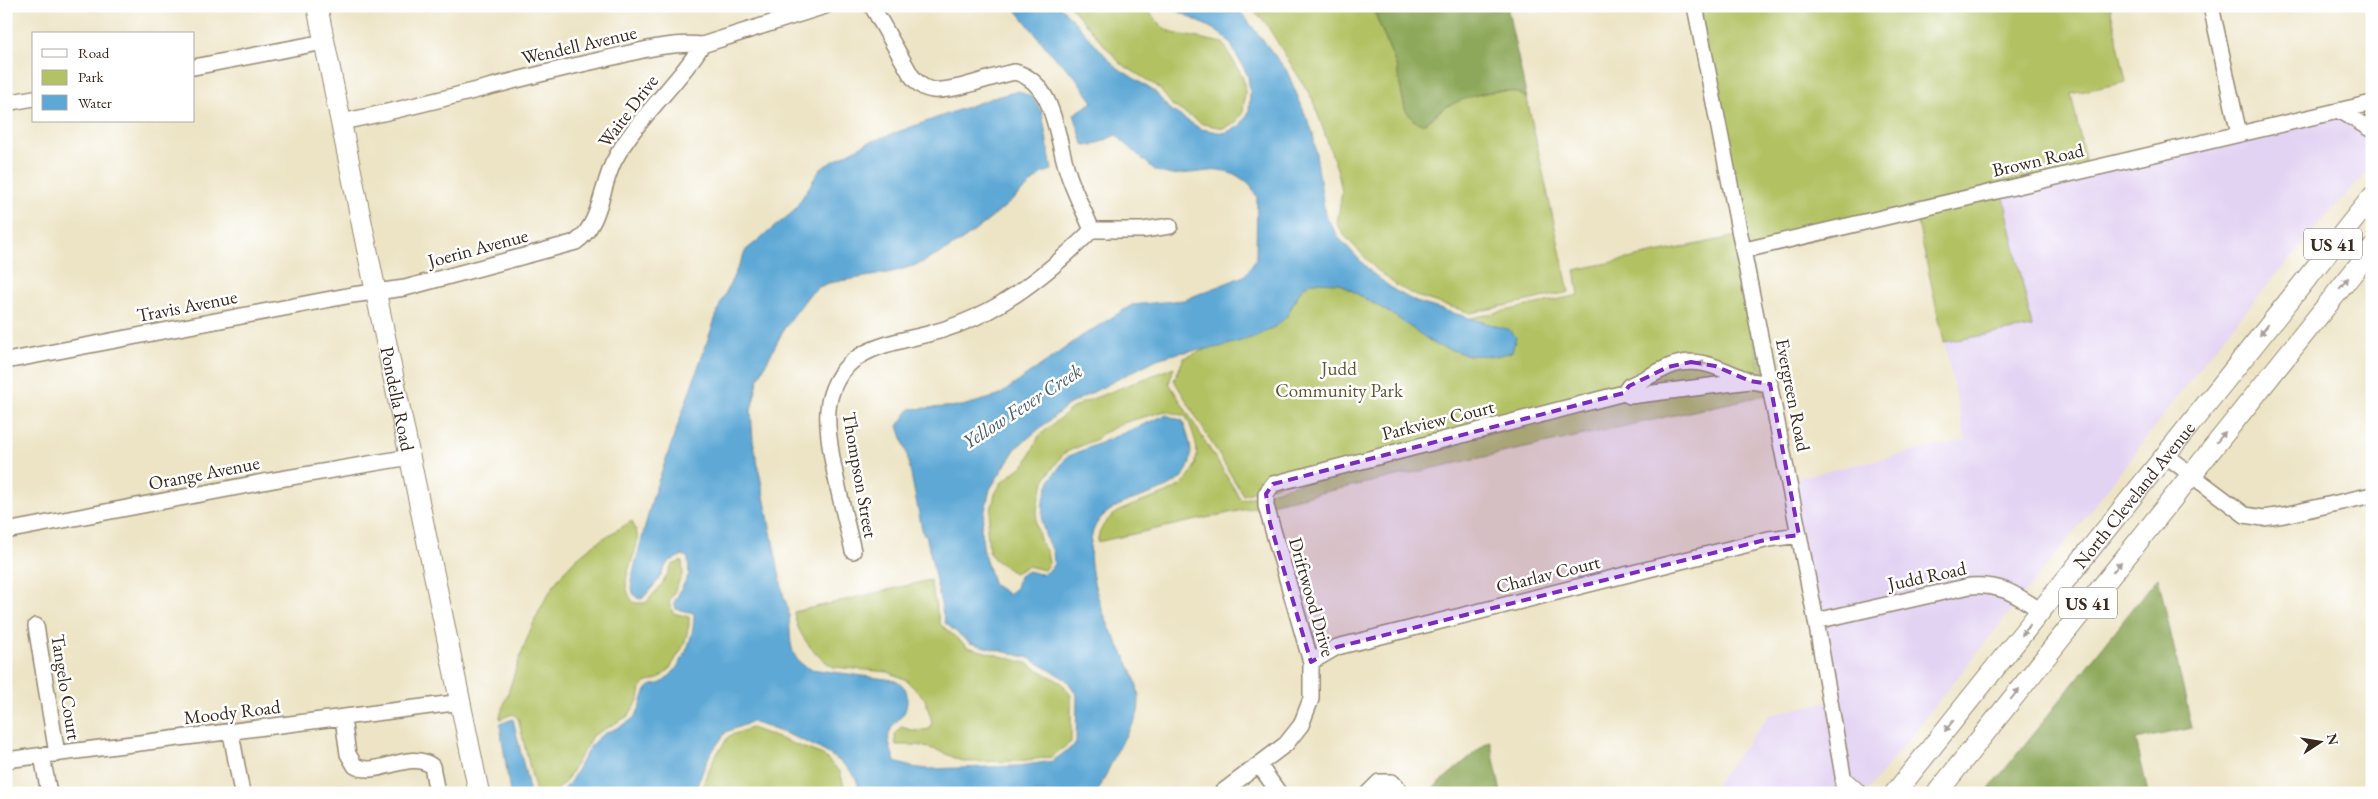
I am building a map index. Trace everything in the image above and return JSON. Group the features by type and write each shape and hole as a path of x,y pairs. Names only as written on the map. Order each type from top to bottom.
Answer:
{"main road":[{"name":"Pondella Road","path":"317,6 462,702 479,793"},
{"name":"North Cleveland Avenue","path":"1894,791 2041,611 2372,197"},
{"name":"North Cleveland Avenue","path":"1937,793 2372,249"}],"street":[{"name":"Wendell Avenue","path":"341,122 406,109 562,68 630,53 687,43 702,45 825,6"},
{"path":"872,6 911,75 919,85 932,90 945,89 1015,72 1026,75 1033,80 1044,94 1050,107 1067,171 1092,230 1144,230 1170,226"},
{"name":"Evergreen Road","path":"1695,6 1745,250 1849,790"},
{"path":"2211,6 2239,134"},
{"path":"195,66 324,42"},
{"name":"Waite Drive","path":"587,234 593,222 609,173 622,149 665,92 690,65 702,45"},
{"path":"6,103 32,98"},
{"name":"Brown Road","path":"1745,250 2372,104"},
{"path":"2341,111 2372,130"},
{"name":"Thompson Street","path":"853,550 828,428 829,402 839,376 848,365 871,349 956,325 1003,302 1078,244 1092,230"},
{"name":"Joerin Avenue","path":"376,292 405,288 516,259 576,242 587,234"},
{"name":"Travis Avenue","path":"6,361 376,292"},
{"name":"Parkview Court","path":"1266,494 1273,484 1285,479 1624,393 1629,386 1680,363 1697,362 1715,366 1750,382"},
{"name":"Parkview Court","path":"1624,393 1630,396 1750,382 1770,384"},
{"path":"2165,455 2245,515 2263,518 2372,495"},
{"name":"Orange Avenue","path":"6,532 274,480 410,457"},
{"name":"Driftwood Drive","path":"1221,793 1286,744 1301,725 1311,699 1311,662 1270,523 1266,494"},
{"name":"Charlav Court","path":"1311,662 1338,647 1770,539 1799,536"},
{"name":"Judd Road","path":"1816,620 1970,586 1988,585 2001,587 2041,611"},
{"name":"Tangelo Court","path":"36,626 50,755 49,793"},
{"name":"Moody Road","path":"6,760 343,719 462,702"},
{"path":"343,719 348,754 354,766 367,769 413,761 426,762 432,766 438,793"},
{"path":"231,732 242,793"},
{"path":"1259,765 1278,793"},
{"path":"1368,793 1379,782 1392,782 1402,793"}],"highlighted area":[{"path":"1691,362 1715,366 1750,381 1770,384 1799,535 1769,539 1337,647 1311,662 1270,523 1266,494 1273,484 1624,393 1629,386 1668,367"}],"shaded area":[{"path":"2345,116 2372,130 2372,167 2328,214 2214,349 2092,509 1868,790 1860,788 1846,793 1709,793 1769,715 1834,700 1791,479 1966,440 1944,342 2032,327 2003,193"}],"green space":[{"path":"1070,6 1143,6 1163,27 1173,33 1223,43 1243,78 1245,92 1243,112 1235,123 1223,128 1203,124 1173,106 1158,87 1120,63"},
{"path":"1247,6 1372,6 1396,65 1405,109 1432,119 1450,105 1478,94 1506,91 1527,99 1569,292 1471,313 1419,297 1397,286 1376,269 1344,235 1337,224 1342,192 1338,172 1313,100 1265,22"},
{"path":"1372,6 1507,6 1527,99 1519,94 1508,91 1483,93 1448,106 1424,123 1421,124 1413,120 1405,109 1396,65"},
{"path":"1699,6 2110,6 2126,82 2071,94 2088,174 2003,193 2032,327 1944,342 1916,214 1749,255 1775,393 1097,542 1103,525 1116,514 1181,485 1192,472 1197,450 1188,420 1185,416 1165,411 1126,422 1101,434 1097,439 1064,453 1046,477 1038,501 1036,524 1041,543 1047,552 1049,563 1044,570 1028,566 1014,573 994,559 989,551 987,528 995,494 1002,482 1026,463 1039,436 1071,409 1082,403 1174,367 1169,383 1241,500 1607,395 1763,378"},
{"name":"Judd Community Park","path":"1737,236 1760,374 1729,383 1624,393 1607,389 1542,409 1503,416 1477,429 1243,495 1174,380 1184,358 1286,317 1302,288 1319,272 1390,313 1415,330 1579,295 1575,270"},
{"path":"632,521 637,533 637,544 627,577 626,586 628,594 634,603 646,603 662,584 672,565 682,561 683,573 669,603 673,613 689,617 684,645 669,670 658,679 645,683 641,688 639,699 628,716 592,736 566,781 553,793 536,793 518,718 513,714 500,719 521,654 538,612 561,575 588,549"},
{"path":"2158,577 2192,728 2136,740 2148,793 1986,793"},
{"path":"930,580 940,624 967,647 1026,663 1062,683 1071,696 1071,742 1051,757 1019,761 964,762 937,750 917,745 896,745 895,734 901,727 915,731 930,729 932,722 925,699 906,680 888,672 834,667 827,663 808,644 795,620 794,612"},
{"path":"751,728 823,755 840,772 846,793 700,793 714,758 729,736"},
{"path":"1490,740 1501,793 1427,793"}],"water":[{"name":"Yellow Fever Creek","path":"1013,6 1060,6 1115,66 1155,92 1169,109 1201,129 1224,133 1239,127 1249,113 1250,92 1248,76 1229,41 1215,30 1168,6 1236,6 1287,71 1313,133 1325,215 1339,238 1372,273 1394,290 1416,302 1510,330 1516,337 1512,352 1496,356 1467,355 1436,345 1390,313 1339,283 1311,282 1302,288 1286,317 1278,325 1258,336 1220,347 1178,353 1157,359 1068,405 1016,448 990,489 981,528 984,554 994,585 1008,594 1016,588 1019,576 1028,571 1046,573 1054,564 1053,551 1047,541 1042,524 1043,502 1050,480 1067,457 1166,415 1183,421 1189,441 1191,454 1187,470 1177,481 1112,509 1099,520 1092,535 1090,557 1100,603 1108,624 1130,666 1138,689 1139,700 1135,720 1097,793 858,793 857,780 834,757 817,747 779,731 751,722 726,732 709,756 694,793 561,793 572,780 592,744 601,736 634,718 648,688 661,683 675,670 690,642 694,613 676,609 674,603 689,574 688,558 683,555 668,562 657,582 642,599 637,598 633,593 631,581 653,496 720,305 746,250 793,212 821,168 867,143 992,98 1019,91 1033,98 1042,113 1052,170 1043,173 971,234 940,254 900,270 829,283 819,287 809,295 785,327 759,377 751,411 753,440 784,598 788,607 790,638 795,656 801,663 811,669 893,680 903,686 907,693 907,704 903,714 891,728 889,734 889,744 895,762 928,769 1019,766 1053,761 1076,744 1077,695 1067,680 1029,658 970,643 945,623 926,534 923,534 906,450 898,426 910,409 962,406 998,396 1082,336 1132,305 1184,300 1244,276 1256,258 1257,197 1250,184 1236,175 1219,170 1171,175 1156,171 1116,135 1092,146 1083,144 1074,114 1093,102 1074,75 1053,56"},
{"path":"513,719 530,793 510,793 500,724"},
{"path":"338,784 361,788 367,793 323,793"}]}
